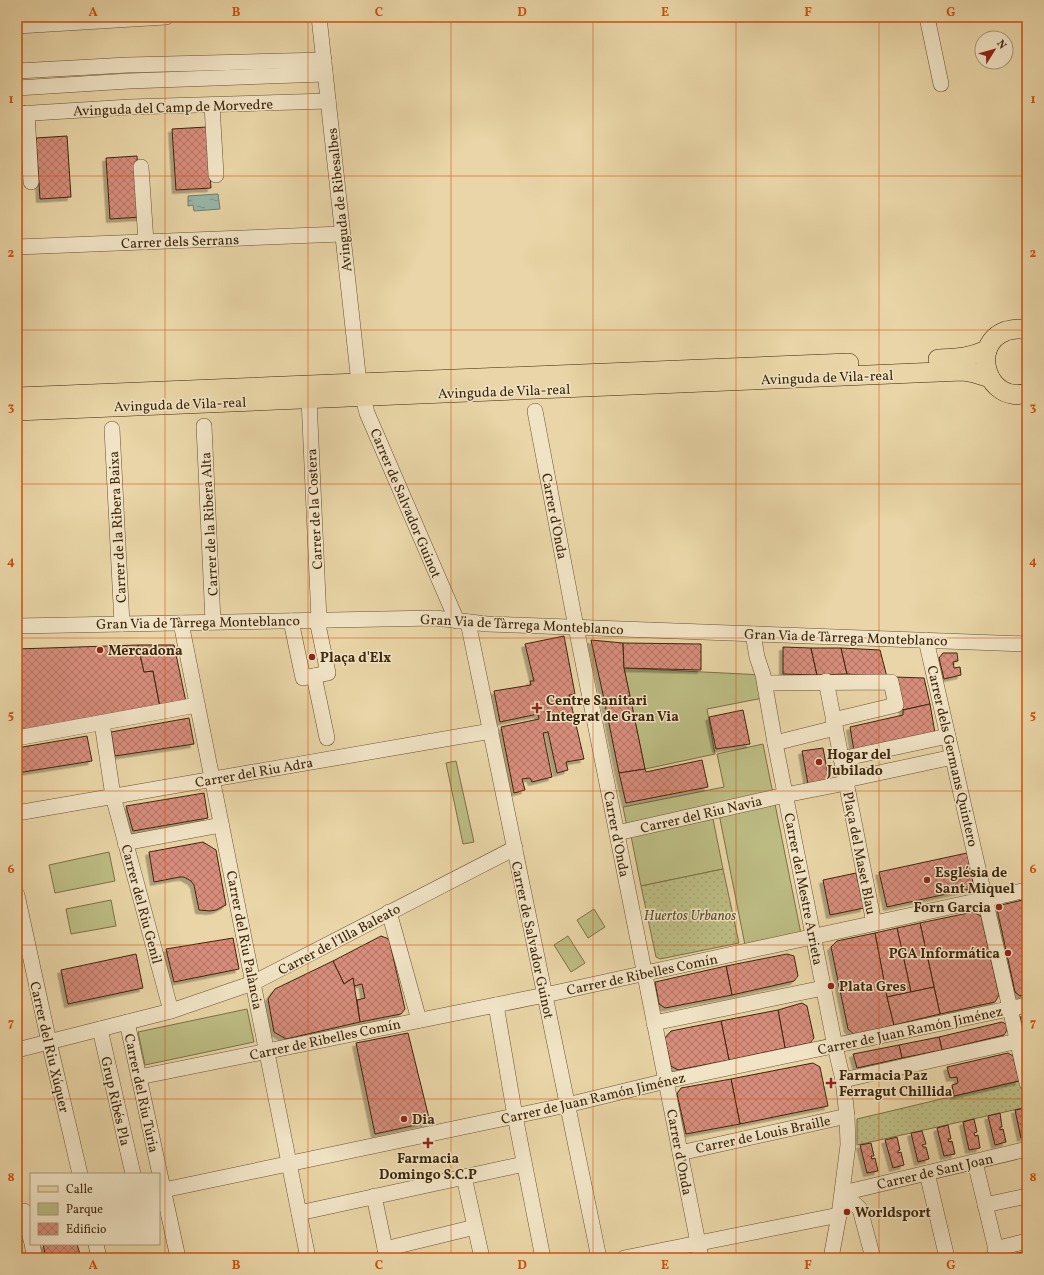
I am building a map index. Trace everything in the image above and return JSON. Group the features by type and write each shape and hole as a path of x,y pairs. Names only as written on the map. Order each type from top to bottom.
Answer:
{"main road":[{"path":"1027,330 1013,329 1003,332 991,343 987,350 985,360 986,369 996,386 1013,394 1027,393"},
{"name":"Avinguda de Vila-real","path":"17,411 309,399 360,390 961,358 975,356 987,350"},
{"name":"Avinguda de Vila-real","path":"17,397 360,390 962,371 990,378"}],"street":[{"path":"17,26 166,17"},
{"name":"Avinguda de Ribesalbes","path":"319,17 360,390"},
{"path":"927,17 941,84"},
{"path":"17,71 128,65 324,67"},
{"name":"Avinguda del Camp de Morvedre","path":"17,88 324,67"},
{"name":"Avinguda del Camp de Morvedre","path":"22,113 328,102"},
{"path":"212,105 216,175"},
{"path":"22,113 31,182"},
{"path":"142,167 146,242"},
{"name":"Carrer dels Serrans","path":"17,247 342,234"},
{"name":"Carrer de Salvador Guinot","path":"360,390 367,413 463,622 491,731 598,1258"},
{"name":"Carrer de la Costera","path":"309,399 318,620"},
{"name":"Carrer d'Onda","path":"535,411 576,627 701,1258"},
{"name":"Carrer de la Ribera Alta","path":"204,426 213,622"},
{"name":"Carrer de la Ribera Baixa","path":"112,429 122,624"},
{"name":"Gran Via de Tàrrega Monteblanco","path":"17,626 436,618 463,622 576,627 1027,644"},
{"path":"291,621 303,678 328,673 318,620"},
{"name":"Carrer del Riu Palància","path":"181,623 308,1258"},
{"name":"Carrer del Mestre Arrieta","path":"753,634 765,683 785,795 823,988 843,1080 847,1116 848,1145 840,1215 831,1258"},
{"name":"Carrer dels Germans Quintero","path":"926,640 1010,1009 1022,1040 1027,1083"},
{"path":"314,676 327,738"},
{"name":"Plaça del Maset Blau","path":"826,682 874,923"},
{"path":"765,683 891,682 896,705 775,743"},
{"path":"17,738 197,705"},
{"name":"Carrer del Riu Genil","path":"102,723 113,796 171,1011"},
{"name":"Carrer del Riu Adra","path":"17,813 491,731"},
{"path":"841,759 948,736"},
{"name":"Plaça del Maset Blau","path":"785,795 953,757"},
{"name":"Carrer del Riu Navia","path":"617,833 785,795"},
{"path":"125,843 221,824"},
{"name":"Carrer de l'Illa Baleato","path":"17,1050 171,1011 253,983 514,848"},
{"name":"Carrer de Ribelles Comín","path":"139,1077 545,995 1027,890"},
{"name":"Carrer del Riu Xúquer","path":"17,895 80,1173"},
{"path":"389,912 419,1020"},
{"path":"654,1023 823,988"},
{"path":"496,1005 515,1116 543,1258"},
{"name":"Carrer de Juan Ramón Jiménez","path":"161,1191 567,1105 666,1081 1027,1005"},
{"name":"Carrer del Riu Túria","path":"127,1022 158,1173"},
{"name":"Grup Ribés Pla","path":"100,1029 133,1173"},
{"path":"843,1080 1022,1040"},
{"name":"Carrer de Louis Braille","path":"680,1153 847,1116"},
{"name":"Carrer de Sant Joan","path":"843,1193 1027,1149"},
{"path":"975,1162 996,1253 1027,1241"},
{"path":"299,1213 524,1164"},
{"path":"927,1173 947,1258"},
{"path":"464,1177 482,1258"},
{"name":"Carrer del Riu Túria","path":"161,1191 178,1258"},
{"path":"843,1193 860,1209 873,1258"},
{"path":"374,1196 386,1253 475,1228"},
{"path":"985,1205 1027,1196"},
{"path":"24,1211 30,1236"},
{"path":"624,1258 840,1215"},
{"path":"32,1245 35,1258"},
{"path":"96,1245 99,1258"}],"green space":[{"path":"624,668 763,675 768,697 707,709 715,754 645,769"},
{"path":"763,744 801,934 745,945 719,814 628,832 623,807 724,787 717,754"},
{"path":"456,761 474,842 463,844 446,763"},
{"path":"713,819 723,869 641,886 631,836"},
{"path":"109,852 115,881 55,893 49,865"},
{"name":"Huertos Urbanos","path":"723,869 739,943 660,959 656,957 641,886"},
{"path":"111,900 116,926 71,934 66,909"},
{"path":"594,909 605,927 588,938 577,920"},
{"path":"568,936 585,963 571,972 554,945"},
{"path":"247,1009 254,1042 145,1065 138,1032"},
{"path":"1026,1079 1027,1107 857,1145 857,1119"}],"water":[{"path":"218,194 220,209 194,211 193,205 188,206 188,196"}],"building":[{"path":"207,127 211,188 176,190 172,129"},
{"path":"67,136 71,197 40,199 36,138"},
{"path":"137,156 141,217 110,219 106,158"},
{"name":"Centre Sanitari Integrat de Gran Via","path":"564,636 575,694 569,695 584,759 566,762 568,770 557,773 548,732 543,733 552,777 532,782 530,778 522,779 525,790 514,793 501,727 539,719 538,714 500,722 494,691 531,685 530,681 534,681 525,644"},
{"path":"591,640 623,643 624,668 630,696 604,699"},
{"path":"623,643 701,644 701,670 624,668"},
{"path":"138,645 144,672 153,671 160,707 17,731 17,649"},
{"path":"138,645 174,645 186,702 160,707 153,671 144,672"},
{"path":"783,647 811,648 817,675 783,674"},
{"path":"811,648 841,648 847,674 817,675"},
{"path":"841,648 880,650 887,677 847,674"},
{"path":"943,653 957,653 958,661 953,662 954,668 960,667 961,675 944,679 939,658"},
{"path":"894,677 924,678 930,704 903,710"},
{"path":"630,696 645,769 619,773 604,699"},
{"path":"930,704 935,733 854,751 850,727 903,715 903,710"},
{"path":"743,710 750,744 716,749 709,717"},
{"path":"189,718 194,744 115,756 111,732"},
{"path":"87,736 92,761 17,773 17,748"},
{"path":"823,748 829,780 808,784 802,751"},
{"path":"702,760 708,787 626,803 619,773 645,769 646,772"},
{"path":"204,793 208,818 133,831 126,806"},
{"path":"203,842 216,850 226,905 210,911 199,910 194,885 191,881 184,877 154,882 149,852"},
{"name":"Església de Sant Miquel","path":"967,853 974,888 887,907 879,872"},
{"path":"856,873 864,908 830,915 823,880"},
{"path":"1027,899 1027,994 1020,996 1015,992 997,909 1001,905"},
{"path":"973,912 981,916 999,995 995,1002 940,1014 920,923"},
{"path":"920,923 934,987 911,992 897,928"},
{"path":"897,928 911,992 887,997 875,933"},
{"path":"875,933 894,1025 855,1035 848,1029 831,947 837,941"},
{"path":"381,936 389,939 405,1009 401,1014 360,1022 357,1000 365,998 362,984 354,986 353,978 344,984 333,961"},
{"path":"233,938 239,969 174,982 166,949"},
{"path":"136,954 143,988 68,1004 61,970"},
{"path":"787,954 794,956 798,976 794,981 732,995 726,966"},
{"path":"333,961 344,984 353,978 360,1022 286,1039 274,1032 268,999 275,989"},
{"path":"726,966 732,995 665,1008 659,1004 655,982"},
{"path":"934,987 940,1014 894,1025 887,997"},
{"path":"802,1003 807,1006 814,1038 810,1043 785,1048 778,1010"},
{"path":"778,1010 785,1048 729,1060 721,1021"},
{"path":"1027,1016 1027,1028 1023,1029 1020,1017"},
{"path":"721,1021 729,1060 678,1070 671,1066 665,1038 671,1031"},
{"path":"1002,1022 1006,1024 1007,1030 1004,1035 942,1050 939,1037"},
{"path":"408,1033 430,1122 375,1134 356,1043"},
{"path":"939,1037 942,1050 902,1058 899,1045"},
{"path":"899,1045 902,1058 857,1068 853,1054"},
{"path":"1008,1053 1013,1056 1019,1081 954,1096 952,1085 958,1083 957,1077 950,1078 947,1067"},
{"path":"813,1063 820,1067 828,1106 740,1124 731,1079"},
{"path":"731,1079 740,1124 686,1134 677,1094 681,1088"},
{"path":"1025,1108 1027,1117 1027,1121 1025,1121 1027,1123 1027,1136 1021,1138 1015,1110"},
{"path":"1000,1113 1002,1127 1000,1127 1000,1130 1003,1129 1006,1142 995,1145 988,1116"},
{"path":"974,1119 977,1132 974,1133 975,1136 978,1135 980,1148 969,1150 963,1122"},
{"path":"948,1125 951,1139 948,1139 949,1142 952,1141 955,1154 944,1156 937,1128"},
{"path":"922,1131 926,1144 922,1145 923,1147 926,1147 929,1159 918,1162 911,1133"},
{"path":"897,1137 900,1150 898,1153 901,1152 904,1165 893,1168 885,1140"},
{"path":"871,1143 874,1156 871,1156 872,1159 875,1158 878,1171 867,1173 860,1145"},
{"path":"43,1245 77,1245 81,1258 46,1258"},
{"path":"1027,1251 1027,1258 1005,1258 1004,1256"}],"place":[{"name":"Mercadona","path":"100,650"},
{"name":"Plaça d'Elx","path":"312,657"},
{"name":"Centre Sanitari Integrat de Gran Via","path":"537,708"},
{"name":"Hogar del Jubilado","path":"819,762"},
{"name":"Església de Sant Miquel","path":"927,880"},
{"name":"Forn Garcia","path":"999,907"},
{"name":"PGA Informática","path":"1008,953"},
{"name":"Plata Gres","path":"831,986"},
{"name":"Farmacia Paz Ferragut Chillida","path":"831,1083"},
{"name":"Dia","path":"404,1119"},
{"name":"Farmacia Domingo S.C.P","path":"428,1143"},
{"name":"Worldsport","path":"847,1212"}]}
